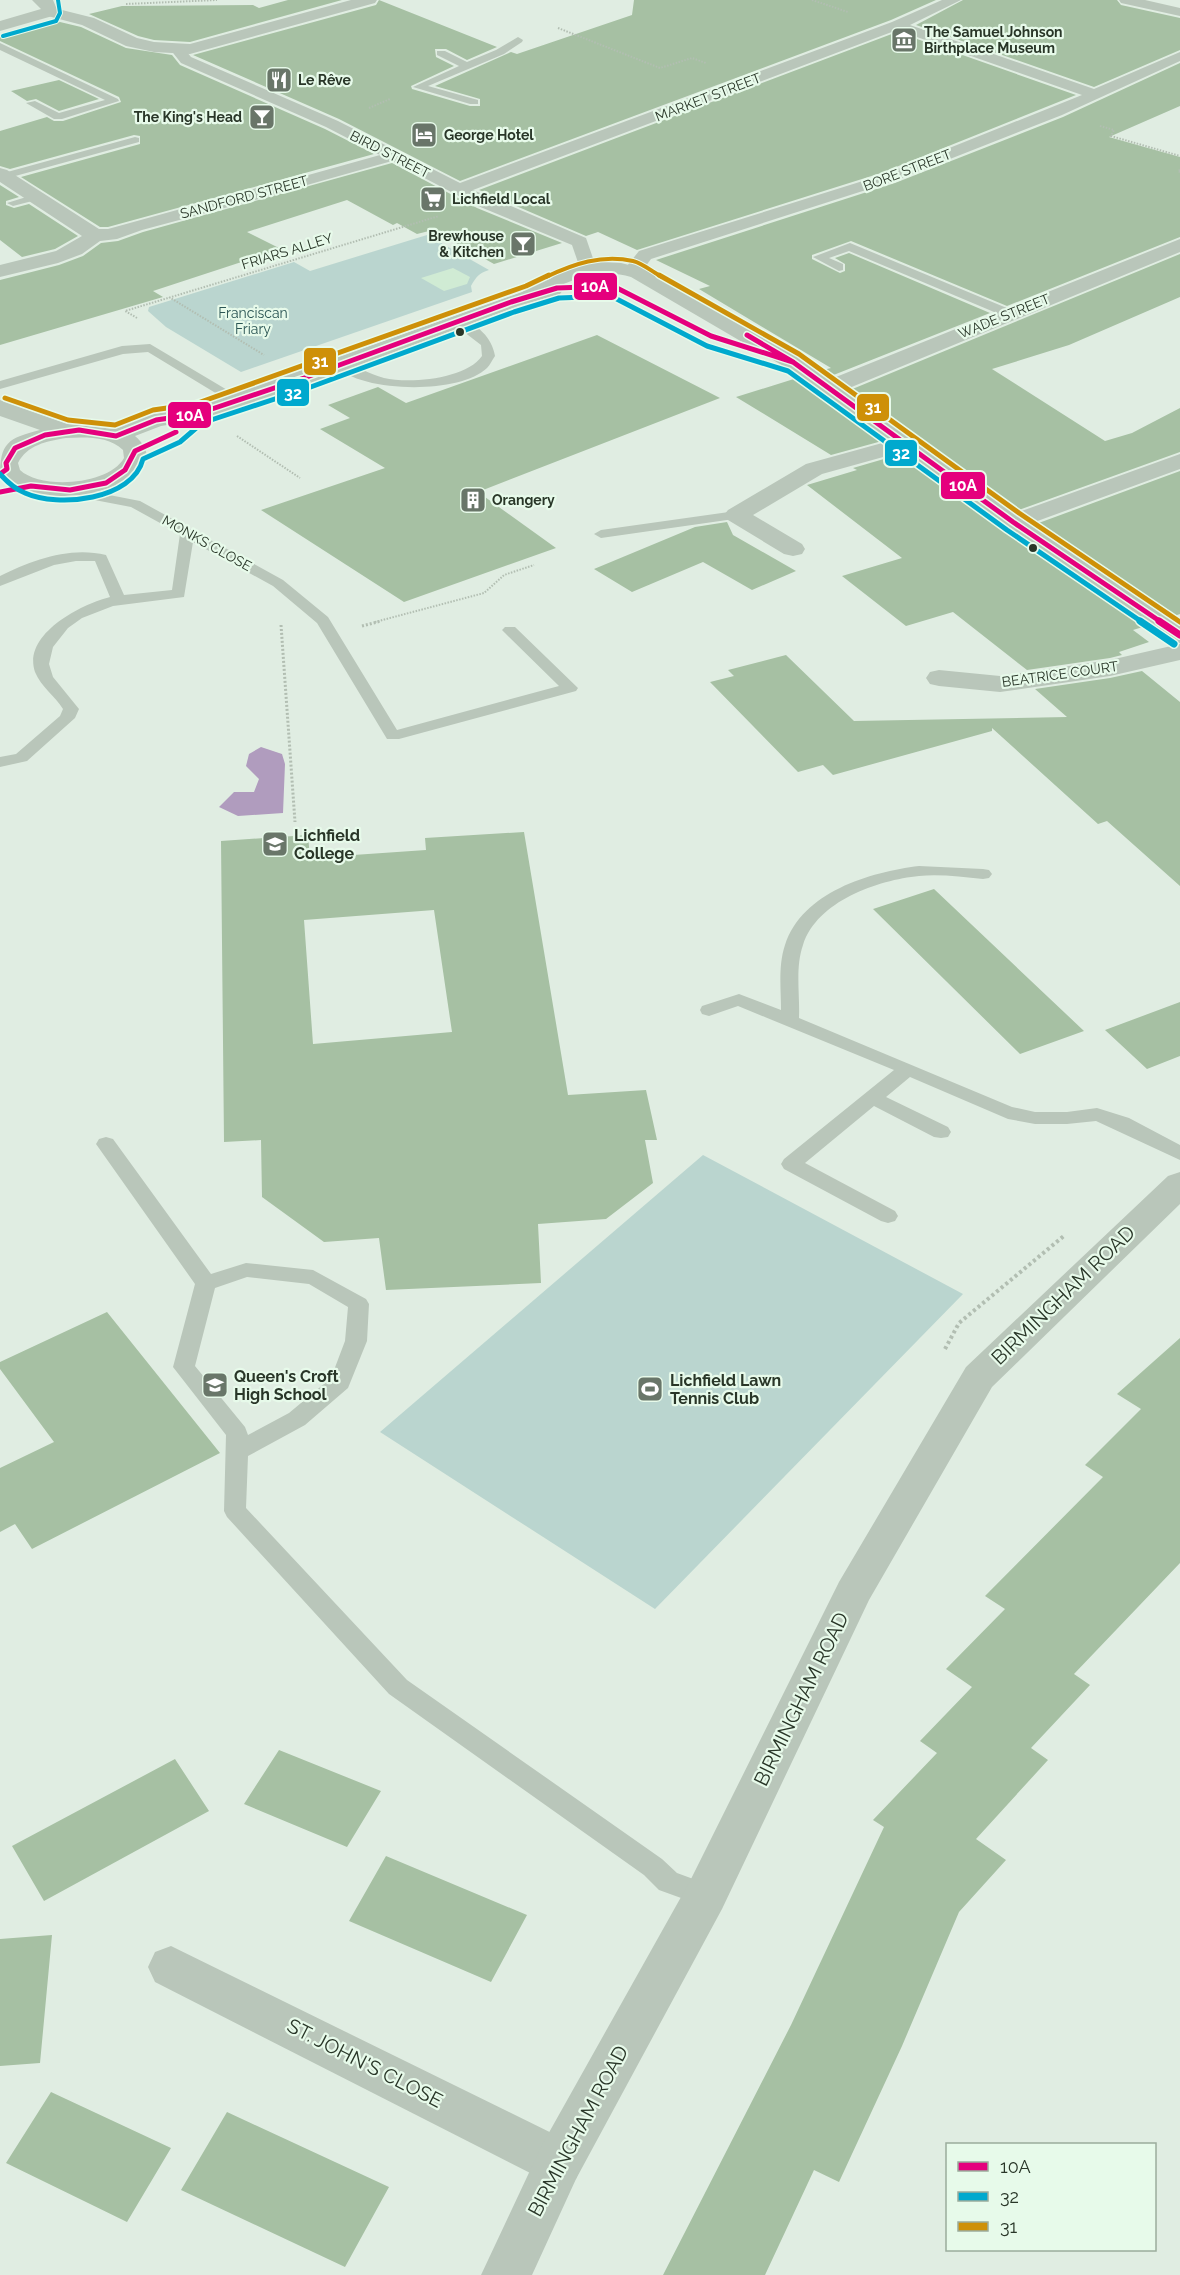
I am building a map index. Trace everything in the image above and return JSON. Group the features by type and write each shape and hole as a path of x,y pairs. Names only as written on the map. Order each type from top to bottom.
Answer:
{"street":[{"name":"BIRD STREET","path":"45,6 88,21 132,42 177,49 204,47 369,0"},
{"name":"MARKET STREET","path":"460,189 897,25 954,0"},
{"path":"1126,0 1180,12"},
{"path":"0,26 45,6"},
{"path":"897,25 1096,95"},
{"name":"BIRD STREET","path":"177,49 186,60 332,124 484,202 580,242 595,278"},
{"name":"BORE STREET","path":"632,271 645,255 888,178 1057,112 1180,56"},
{"name":"SANDFORD STREET","path":"0,271 67,254 87,243 95,235 110,235 135,226 393,156"},
{"path":"2,175 95,235"},
{"name":"WADE STREET","path":"829,388 1180,245"},
{"path":"116,436 156,420 196,414 304,378 530,296 595,278 614,269 632,271 793,362 1013,522 1180,635"},
{"path":"595,278 634,295 711,336 793,362"},
{"path":"30,486 12,477 7,464 5,410 66,431"},
{"path":"135,451 175,433 196,414"},
{"path":"0,492 30,486 63,490 88,486 116,477 129,468 135,459 135,451 116,436 92,430 66,431 45,435 7,464"},
{"path":"793,549 736,515 814,469 904,444"},
{"path":"1013,522 1180,462"},
{"name":"BEATRICE COURT","path":"939,678 1000,684 1110,668 1180,652"},
{"name":"BIRMINGHAM ROAD","path":"506,2275 559,2162 706,1895 853,1593 979,1377 1175,1195"},
{"name":"ST. JOHN'S CLOSE","path":"171,1967 559,2162"}],"lane":[{"path":"418,87 500,52 518,40"},
{"path":"0,46 114,101 58,117 31,104"},
{"path":"441,53 467,66"},
{"path":"418,87 474,102"},
{"path":"2,175 135,140"},
{"path":"13,202 36,197"},
{"path":"839,267 819,257 850,248 1010,314"},
{"path":"340,365 375,381 400,385 429,384 470,372 484,364 489,356 488,347 484,340 459,322"},
{"path":"0,384 122,350 150,348 237,400"},
{"path":"116,477 135,504"},
{"path":"63,490 135,504"},
{"name":"MONKS CLOSE","path":"135,504 278,583 323,620 393,736 570,688 510,630"},
{"path":"601,534 736,515"},
{"path":"0,762 21,758 67,718 71,710 65,698 49,683 40,661 44,647 54,633 79,615 95,607 141,595 179,594 187,532"},
{"path":"0,582 51,562 91,555 101,558 119,601"},
{"path":"790,1021 791,964 794,941 809,918 845,892 876,880 911,872 983,874"},
{"path":"709,1010 739,1000 908,1069 1008,1113 1035,1118 1067,1118 1097,1114 1122,1123 1180,1153"},
{"path":"888,1216 791,1164 908,1069"},
{"path":"873,1098 941,1132"},
{"path":"106,1144 206,1283"},
{"path":"206,1283 246,1270 313,1278 359,1304 356,1341 340,1382 297,1419 237,1451"},
{"path":"206,1283 184,1368 237,1433 235,1511 398,1687 653,1867 668,1882 706,1895"}],"path":[{"path":"123,4 218,0"},
{"path":"558,28 660,68 692,58 753,79"},
{"path":"332,124 418,87"},
{"path":"1057,112 1114,130 1111,136 1180,156"},
{"name":"FRIARS ALLEY","path":"142,321 124,311 484,202"},
{"path":"169,297 304,378"},
{"path":"234,434 300,478"},
{"path":"332,634 484,593 504,575 534,565"},
{"path":"278,583 295,822"}],"green space":[{"name":"Franciscan Friary","path":"427,235 489,270 476,278 471,286 472,292 241,372 166,327 148,311 149,307 294,262 310,271"},
{"name":"Lichfield Lawn Tennis Club","path":"703,1155 963,1294 655,1609 380,1432"}],"shaded area":[{"path":"453,268 470,277 467,284 444,291 421,278"},
{"path":"261,747 282,754 285,764 283,813 238,816 219,807 234,792 254,792 259,779 246,766 249,754"}],"building":[{"path":"288,0 342,0 190,42 154,40 138,36 89,14 122,6 253,5 259,8"},
{"path":"379,0 497,47 467,60 446,49 435,49 436,57 454,66 411,86 412,89 470,106 480,106 480,99 435,86 511,52 517,54 632,15 634,0 936,0 891,20 460,181 339,119 193,55 376,5"},
{"path":"963,0 1117,0 1121,5 1180,18 1180,50 1094,87 916,25"},
{"path":"60,22 81,27 126,48 172,55 180,65 325,129 374,154 108,227 100,227 21,177 140,144 140,136 134,135 10,169 0,166 0,131 47,117 54,121 63,121 121,102 119,97 0,41 0,37"},
{"path":"897,32 1076,95 881,173 637,250 598,232 586,236 479,190"},
{"path":"1180,63 1180,106 1109,137 1180,157 1180,237 1007,306 851,241 812,255 812,259 840,273 845,271 845,264 835,258 849,253 990,313 831,376 823,370 831,368 699,289 710,286 656,260 895,183 1063,117"},
{"path":"59,80 99,99 59,111 36,99 27,101 11,91"},
{"path":"392,163 477,208 562,243 494,264 433,230 417,234 397,223 393,225 347,200 247,232 281,249 153,291 163,297 0,345 0,280 59,265 83,256 101,243 118,241 143,232"},
{"path":"0,185 19,197 6,201 6,205 14,208 29,204 78,236 55,249 22,257 0,240"},
{"path":"1180,254 1180,297 1069,345 992,369 1105,441 1132,433 1180,408 1180,452 1016,511 850,390"},
{"path":"597,335 720,398 478,492 556,548 404,602 261,510 385,468 320,429 350,418 328,405 378,387 406,403"},
{"path":"797,378 882,441 831,455 736,397"},
{"path":"901,454 1004,529 1146,626 1133,630 1149,642 1119,652 1122,655 1110,658 1027,670 953,612 906,626 842,576 902,558 807,485"},
{"path":"1180,471 1180,614 1174,616 1036,524"},
{"path":"727,522 733,535 796,571 752,590 703,562 632,592 594,569 695,527"},
{"path":"786,655 854,721 1067,717 1035,689 1142,671 1180,702 1180,886 1107,821 1098,824 992,728 992,731 833,775 823,765 798,772 710,682 734,676 728,670"},
{"path":"524,832 568,1095 646,1090 657,1140 645,1140 653,1183 606,1219 538,1224 541,1283 386,1290 379,1238 324,1242 262,1197 261,1140 224,1142 221,841 308,835 310,858 426,850 425,838","holes":["434,910 452,1032 313,1044 304,920"]},
{"path":"934,889 1084,1031 1020,1054 873,909"},
{"path":"1180,1002 1180,1056 1147,1069 1105,1030"},
{"path":"107,1312 220,1453 32,1549 15,1524 0,1532 0,1468 54,1442 0,1369 0,1362"},
{"path":"1180,1338 1180,1563 1074,1674 1090,1685 1031,1748 1048,1760 976,1839 1006,1860 959,1912 902,2046 839,2182 814,2170 765,2275 663,2275 791,2025 884,1827 873,1820 937,1753 920,1741 972,1687 946,1669 1005,1609 985,1596 1103,1477 1085,1465 1141,1409 1117,1394"},
{"path":"279,1750 381,1791 347,1847 244,1804"},
{"path":"175,1759 209,1811 44,1901 12,1846"},
{"path":"386,1856 527,1915 491,1982 349,1921"},
{"path":"52,1935 40,2063 0,2066 0,1939"},
{"path":"51,2092 171,2148 127,2222 6,2163"},
{"path":"227,2112 389,2187 345,2267 181,2190"}],"transit line":[{"name":"32","path":"3,36 56,21 60,13 58,0"},
{"name":"31","path":"5,398 68,420 115,425 153,410 195,404 301,368 526,286 575,263 603,259 634,261 799,354 1019,513 1180,622"},
{"name":"10A","path":"0,474 7,469 6,463 15,448 45,435 79,430 116,436 156,420 197,414 304,378 511,302 557,288 613,286 711,336 793,362"},
{"name":"32","path":"0,474 11,486 27,494 47,499 90,498 126,483 138,472 143,459 180,442 202,423 308,388 514,312 559,298 611,296 707,346 788,371 1007,530 1174,644"},
{"name":"10A","path":"747,335 793,362 1013,522 1180,635"},
{"name":"10A","path":"0,492 31,486 59,490 82,489 106,483 125,470 135,451 176,432"}],"place":[{"name":"The Samuel Johnson Birthplace Museum","path":"904,40"},
{"name":"Le Rêve","path":"279,80"},
{"name":"The King's Head","path":"262,117"},
{"name":"George Hotel","path":"424,135"},
{"name":"Lichfield Local","path":"433,199"},
{"name":"Brewhouse & Kitchen","path":"523,244"},
{"name":"Orangery","path":"473,500"},
{"name":"Lichfield College","path":"275,844"},
{"name":"Queen's Croft High School","path":"215,1385"},
{"name":"Lichfield Lawn Tennis Club","path":"650,1389"}]}
